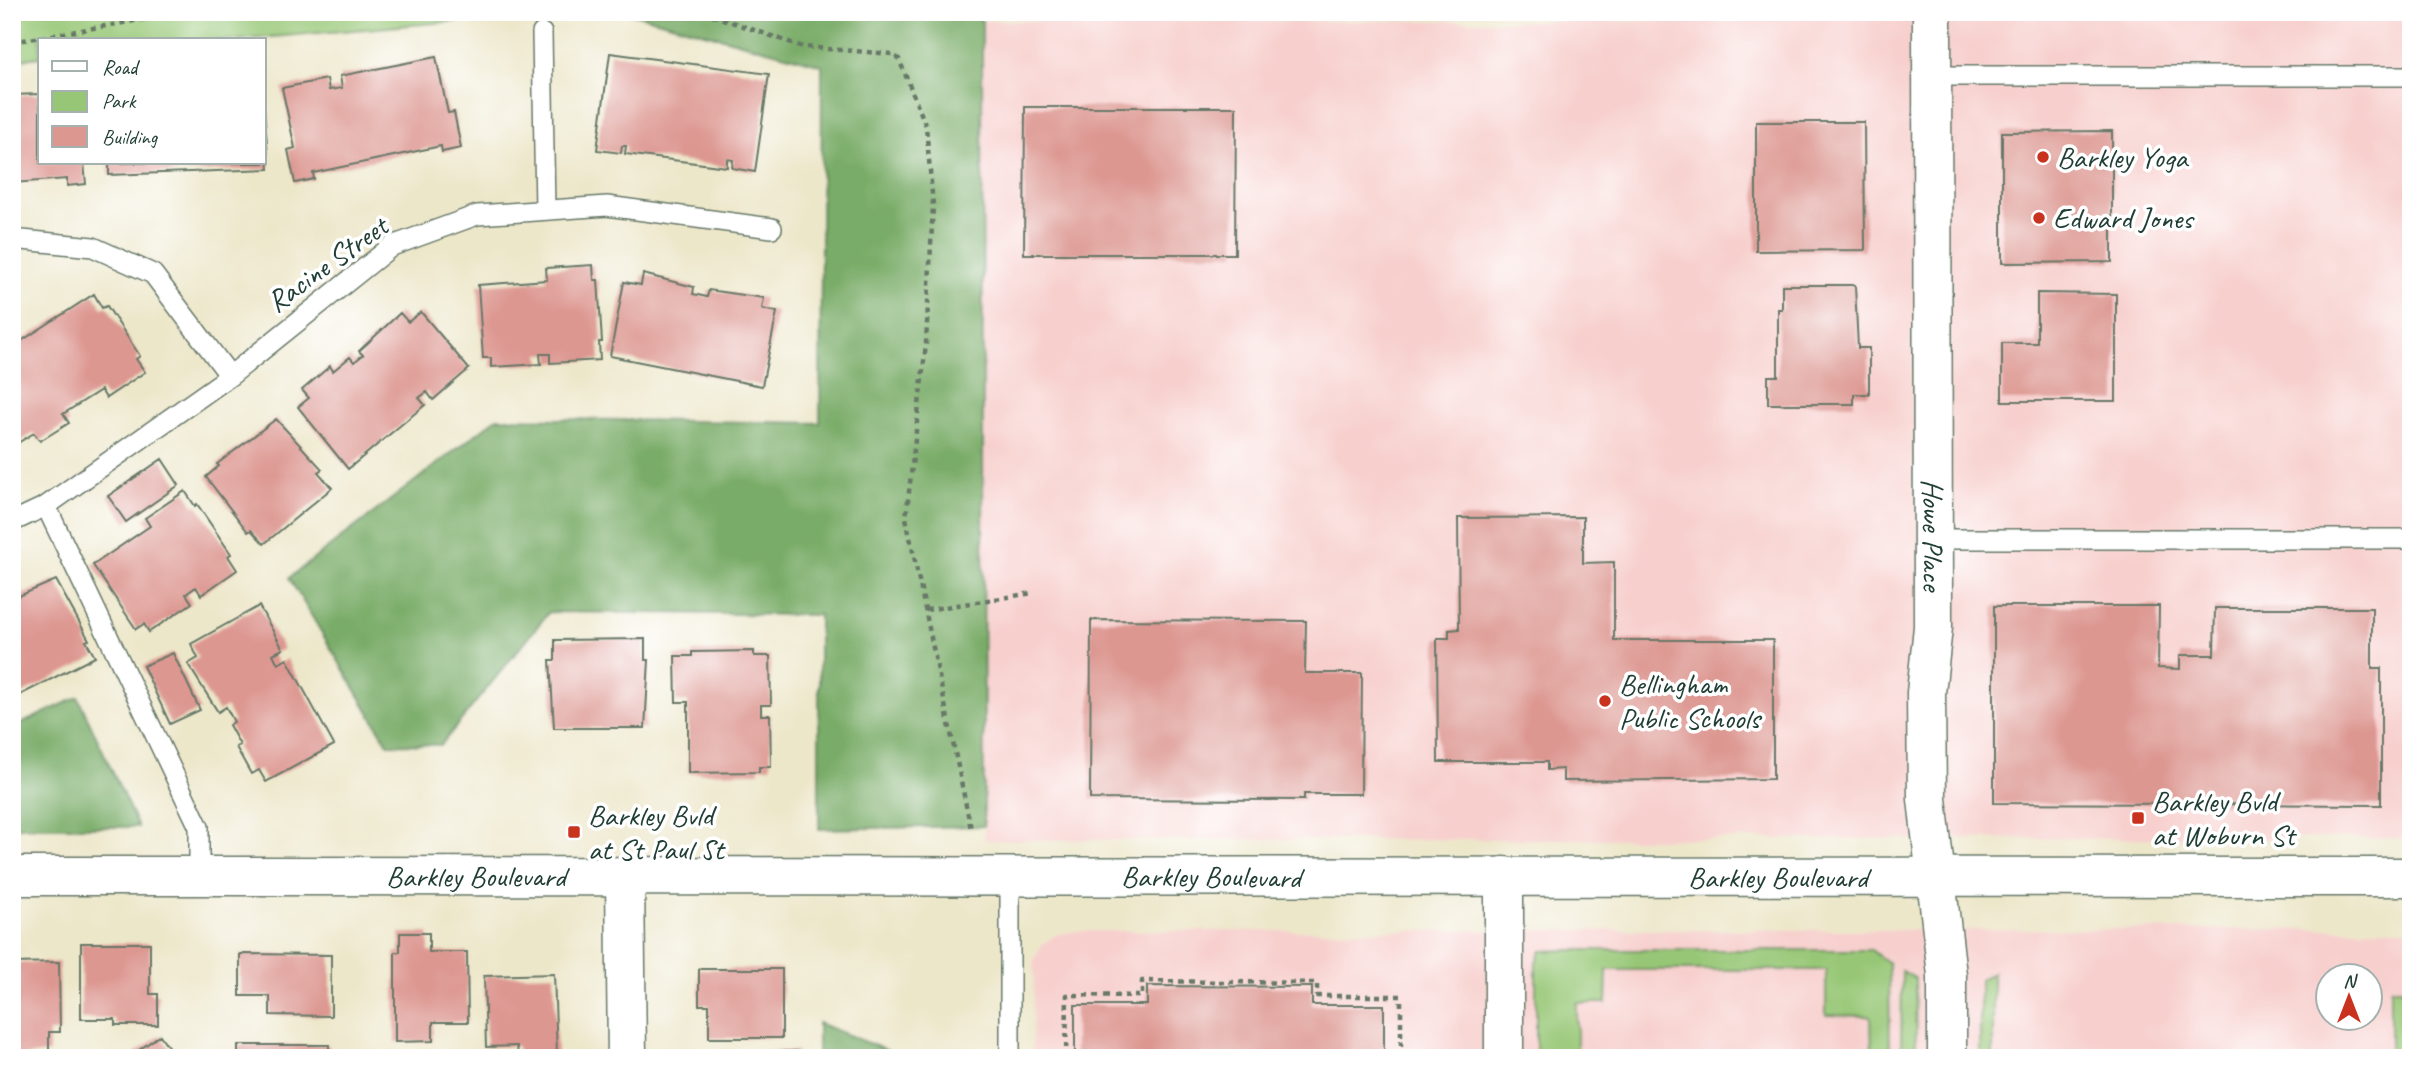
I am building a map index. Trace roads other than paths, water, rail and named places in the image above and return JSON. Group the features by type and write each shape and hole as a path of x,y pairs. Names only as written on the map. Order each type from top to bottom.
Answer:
{"main road":[{"name":"Howe Place","path":"1932,12 1933,627 1926,693 1926,733 1927,800 1947,975 1947,1058"},
{"name":"Barkley Boulevard","path":"12,876 2411,877"},
{"path":"625,876 627,1058"},
{"path":"1504,876 1504,1058"}],"lane":[{"path":"542,33 544,210"},
{"path":"1932,76 2411,76"},
{"name":"Racine Street","path":"12,522 46,506 230,376 392,246 477,215 607,206 772,228"},
{"path":"12,239 93,247 153,274 230,376"},
{"path":"46,506 199,827 199,876"},
{"path":"1933,539 2411,539"},
{"path":"1010,876 1010,1058"}],"place":[{"name":"Barkley Yoga","path":"2043,157"},
{"name":"Edward Jones","path":"2039,218"},
{"name":"Bellingham Public Schools","path":"1605,701"},
{"name":"Barkley Bvld at Woburn St","path":"2138,818"},
{"name":"Barkley Bvld at St Paul St","path":"574,832"}]}
